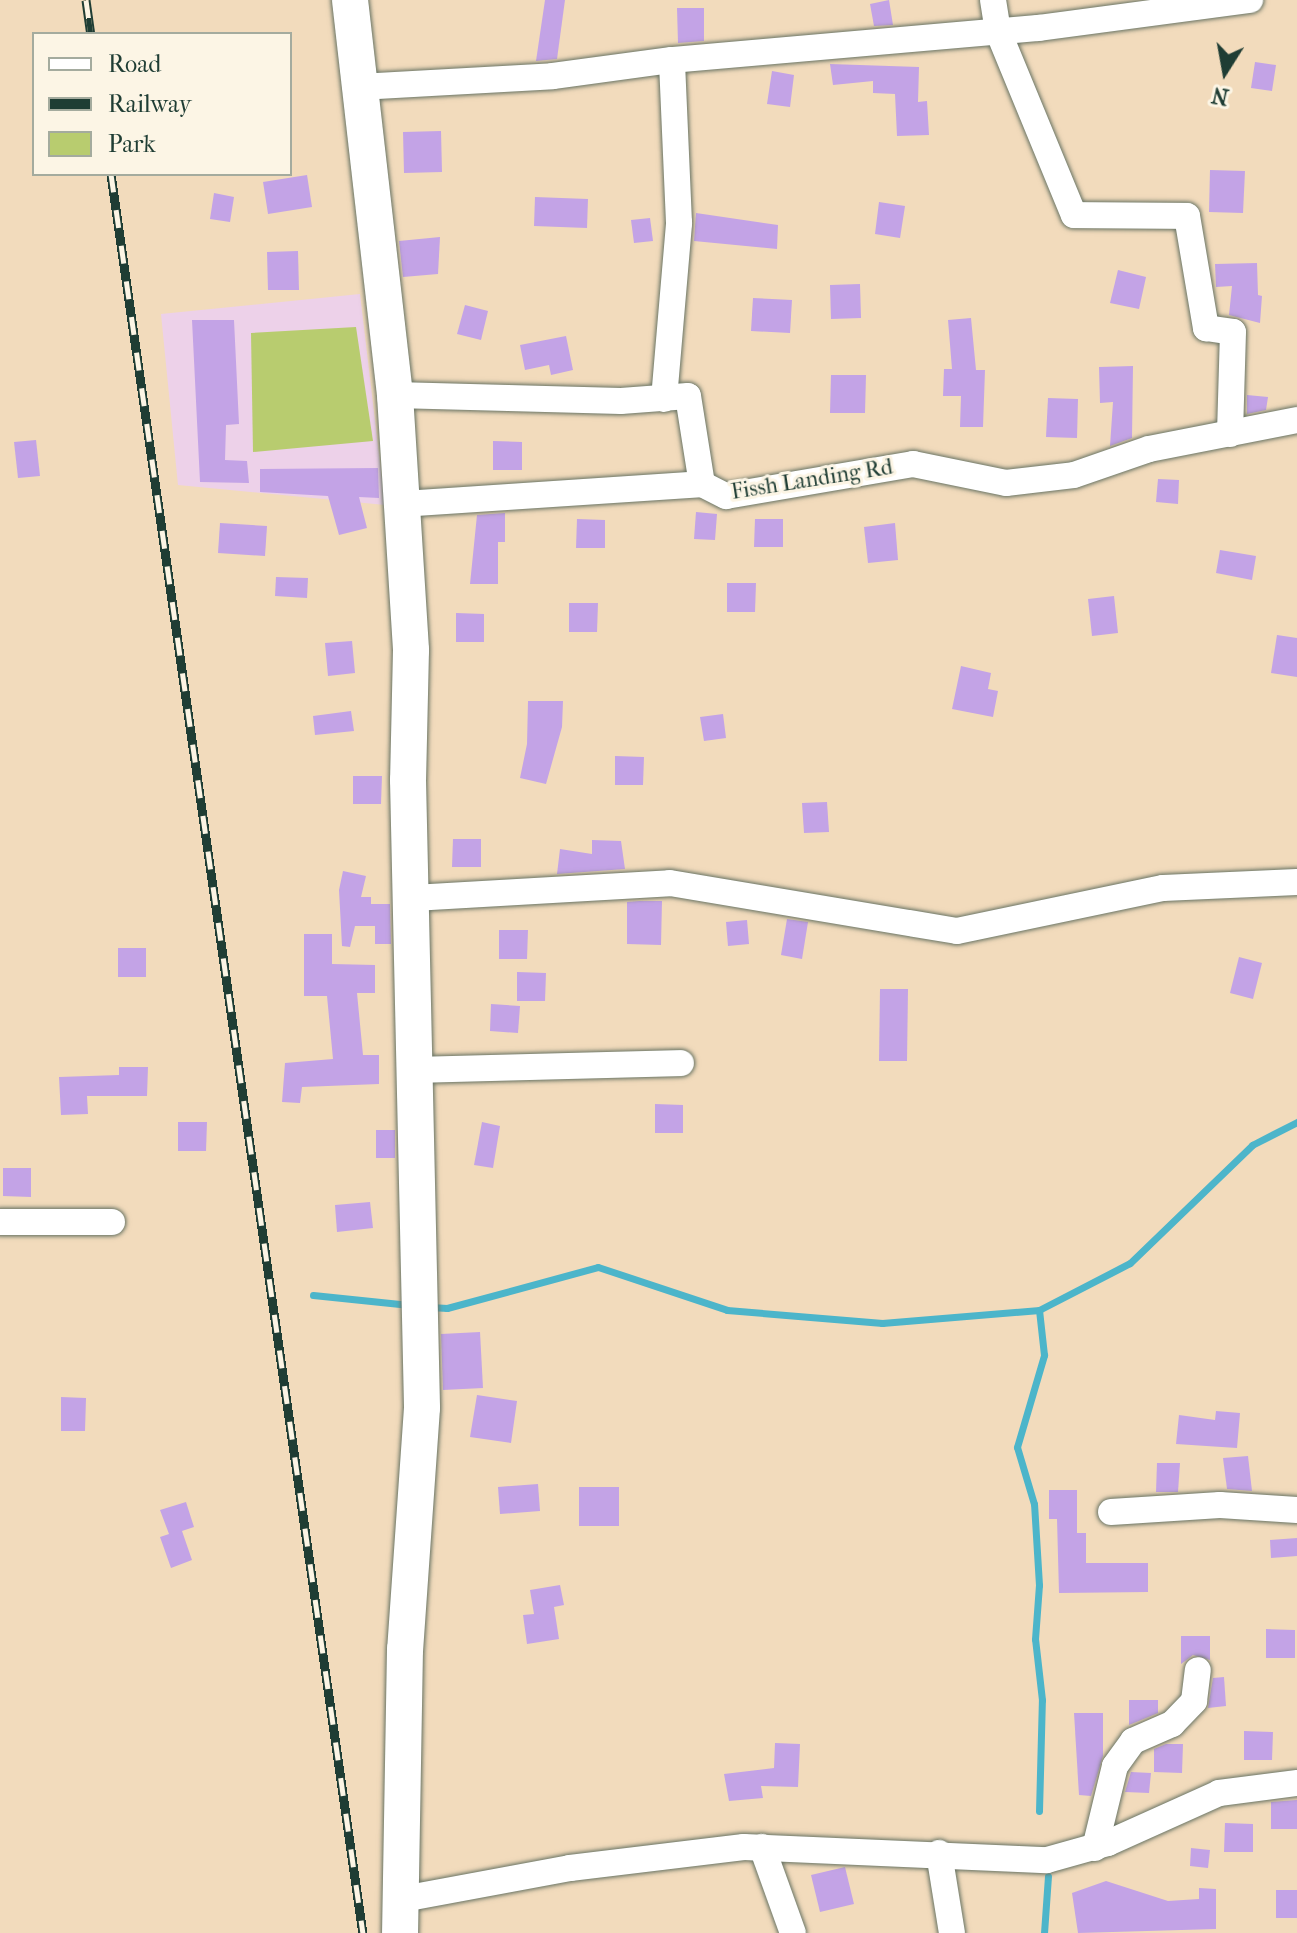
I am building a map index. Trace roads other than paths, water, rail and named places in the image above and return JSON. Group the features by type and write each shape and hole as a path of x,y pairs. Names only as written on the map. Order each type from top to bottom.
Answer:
{"main road":[{"path":"350,0 395,395 411,650 408,780 417,1070 422,1408 405,1649 402,1916"}],"street":[{"path":"993,0 998,31 1074,215 1187,216 1206,328 1233,332 1230,434"},
{"path":"359,87 553,76 672,60 998,31 1250,0"},
{"path":"664,399 679,223 672,60"},
{"name":"Fissh Landing Rd","path":"395,395 664,399 688,396 702,484 718,494 734,495 913,464 1006,483 1074,475 1149,449 1297,420"},
{"path":"402,504 702,484"},
{"path":"413,898 670,883 957,931 1163,888 1297,882"},
{"path":"417,1070 681,1063"},
{"path":"0,1222 112,1222"},
{"path":"1111,1512 1220,1505 1297,1510"},
{"path":"1095,1848 1115,1766 1133,1741 1172,1724 1194,1701 1198,1670"},
{"path":"402,1916 570,1868 762,1847 1047,1860 1095,1848 1219,1793 1297,1783"},
{"path":"762,1847 793,1933"},
{"path":"939,1853 952,1933"}],"waterway":[{"path":"430,1307 447,1308 598,1267 727,1310 882,1323 1039,1310 1130,1263 1252,1145 1297,1122"},
{"path":"313,1295 409,1305"},
{"path":"1039,1310 1044,1355 1017,1447 1034,1504 1039,1585 1035,1639 1042,1700 1039,1811"},
{"path":"1044,1933 1048,1876"}],"railway":[{"path":"86,0 91,32"},
{"path":"111,176 363,1933"}]}
